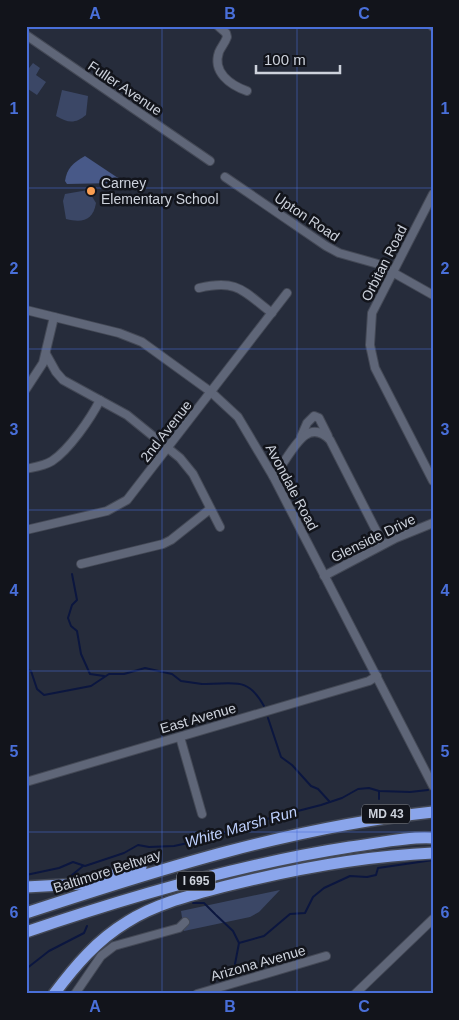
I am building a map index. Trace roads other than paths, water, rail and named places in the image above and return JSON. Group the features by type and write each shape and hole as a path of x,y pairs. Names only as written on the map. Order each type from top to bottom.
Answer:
{"highway":[{"name":"MD 43","path":"339,825 433,806"},
{"name":"Baltimore Beltway","path":"26,913 155,870 226,851 339,825 433,812"},
{"name":"I 695","path":"26,932 144,895 274,861 353,847 432,837"},
{"path":"26,887 81,884 169,860 226,851"},
{"path":"54,994 75,967 100,942 126,922 163,904 246,881 304,868 373,858 433,853"}],"street":[{"path":"218,26 226,32 226,40 218,58 219,70 230,83 247,90"},
{"name":"Fuller Avenue","path":"26,34 210,160"},
{"name":"Upton Road","path":"225,177 326,246 339,253 378,264 433,295"},
{"name":"Orbitan Road","path":"433,194 372,313 371,353 375,368 433,481"},
{"path":"199,288 219,283 236,286 272,313"},
{"name":"2nd Avenue","path":"26,530 107,511 118,506 135,491 288,293"},
{"name":"Avondale Road","path":"26,310 120,333 142,342 232,409 245,425 273,476 433,786"},
{"path":"26,389 38,374 46,354 54,317"},
{"path":"46,354 61,378 127,415 169,447 193,474 220,527"},
{"path":"26,469 46,464 61,453 92,415 100,400"},
{"path":"273,476 285,463 307,423 314,416 318,418 383,544"},
{"path":"301,437 312,432 319,432 330,440"},
{"path":"81,564 163,544 210,509"},
{"name":"Glenside Drive","path":"324,576 383,544 433,524"},
{"name":"East Avenue","path":"26,782 180,738 377,676"},
{"path":"180,738 202,814"},
{"path":"355,994 433,919"},
{"path":"75,994 101,956 107,951 124,942 179,928 185,922"},
{"name":"Arizona Avenue","path":"197,994 326,956"}],"waterway":[{"path":"72,574 77,600 72,605 68,618 71,626 77,631 81,654 90,674 104,676"},
{"path":"26,670 31,671 37,689 44,695 91,686 109,674 124,674 145,668 172,674 181,681 202,684"},
{"path":"202,684 231,683 245,686 258,696 264,706"},
{"path":"268,718 281,757 292,765 311,786 318,789 329,801"},
{"name":"White Marsh Run","path":"26,875 59,868 73,862 85,866 124,853 138,845 149,847 174,846 207,839 255,822 321,805 342,798 358,789 369,788 379,791 410,792 428,790"},
{"path":"379,791 379,799"},
{"path":"239,943 264,936 290,914 305,913 313,897 324,888 350,876 367,877 376,875 378,868 433,860"},
{"path":"72,875 83,866"},
{"path":"193,903 204,903 215,914"},
{"path":"216,915 233,931 239,943"},
{"path":"26,969 49,951 84,933 87,926"},
{"path":"235,964 239,943"}],"place":[{"name":"Carney Elementary School","path":"91,191"}]}
